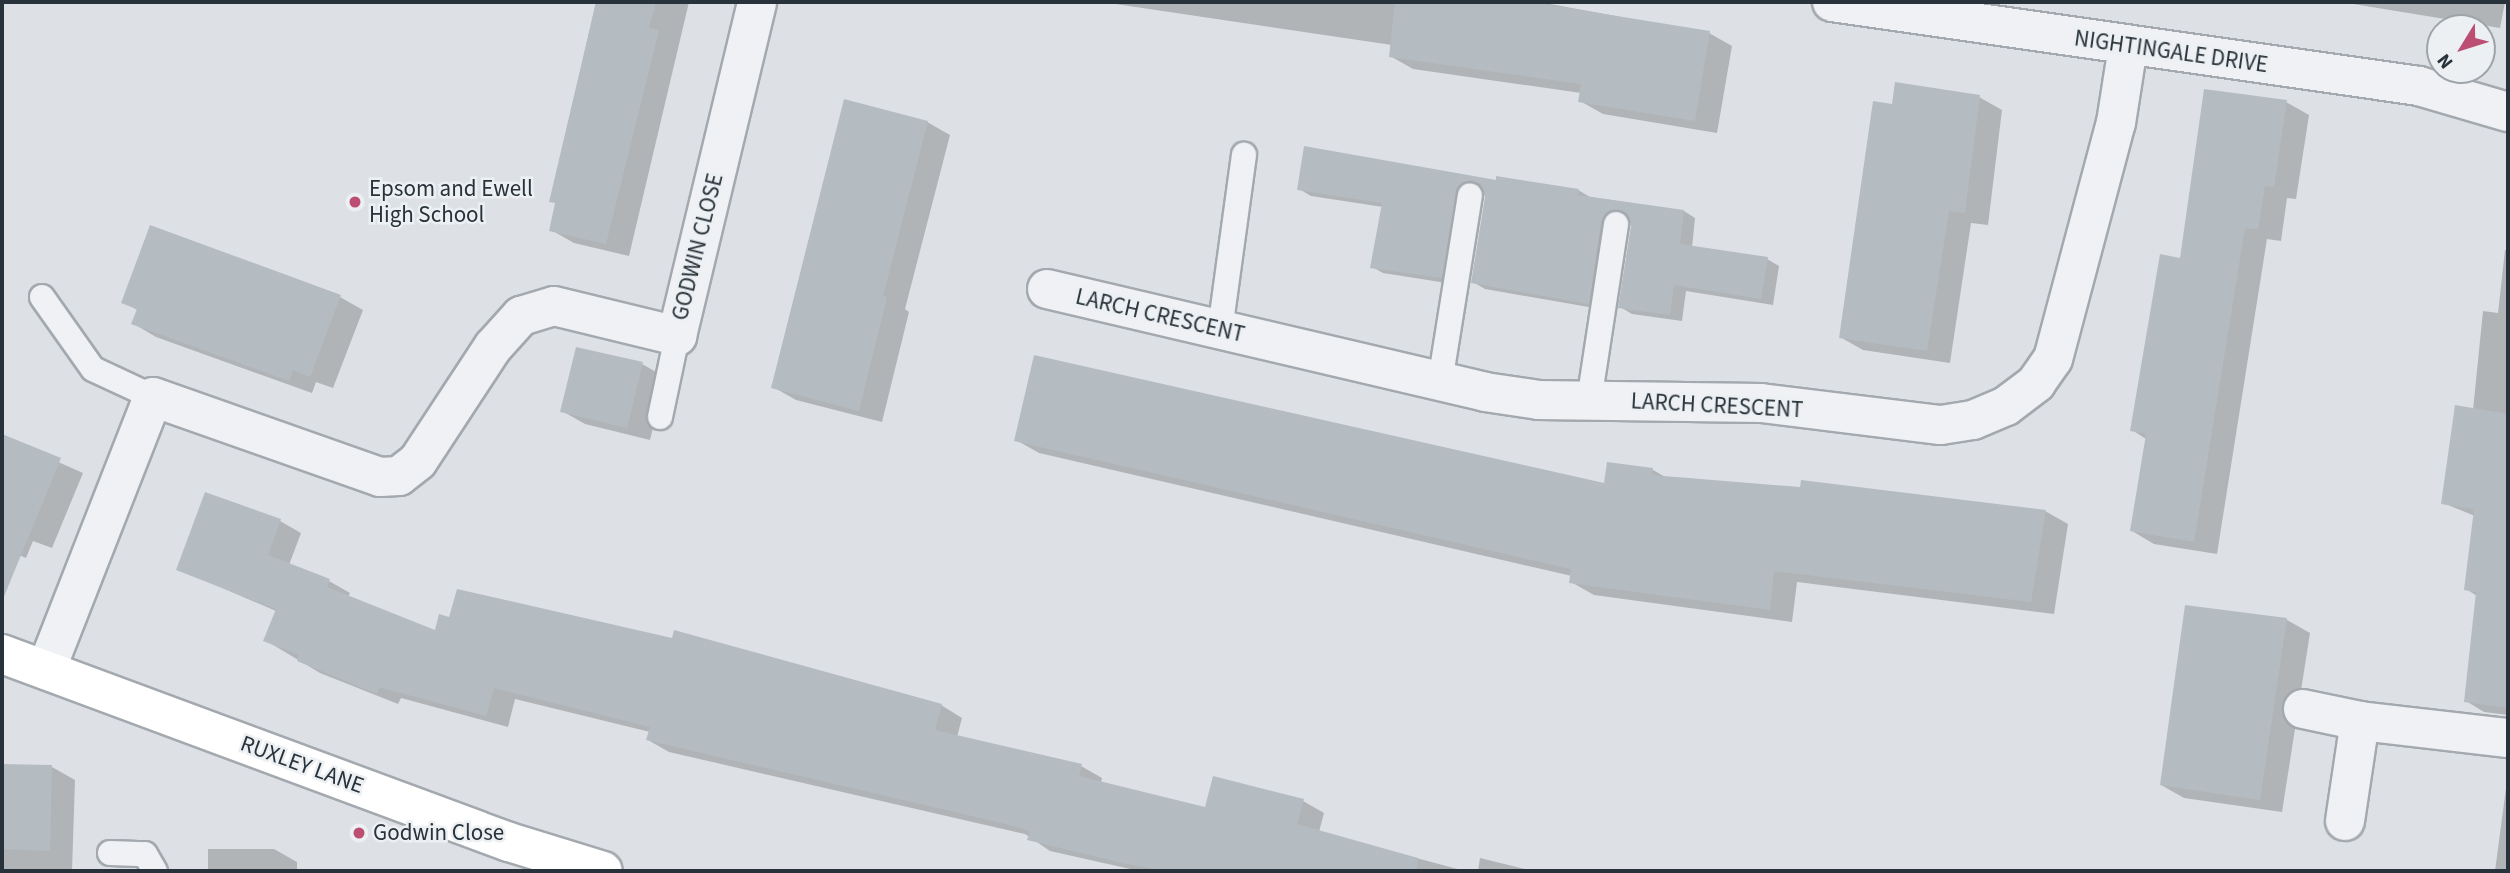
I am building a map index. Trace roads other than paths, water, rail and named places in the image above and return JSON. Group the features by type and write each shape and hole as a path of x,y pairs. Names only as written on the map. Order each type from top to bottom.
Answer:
{"main road":[{"name":"RUXLEY LANE","path":"2,654 509,842 603,871"}],"street":[{"name":"GODWIN CLOSE","path":"153,397 380,477 399,476 418,461 493,347 521,316 554,306 677,337 757,2"},
{"name":"NIGHTINGALE DRIVE","path":"1832,2 2419,86 2508,112"},
{"name":"LARCH CRESCENT","path":"1047,289 1440,382 1539,400 1761,404 1941,425 1973,420 2006,406 2036,383 2053,359 2116,123 2128,46"},
{"path":"46,670 153,397"},
{"path":"2303,709 2360,721 2508,738"},
{"path":"2345,821 2360,721"}],"lane":[{"path":"1220,330 1244,155"},
{"path":"1440,382 1470,195"},
{"path":"1589,401 1616,225"},
{"path":"41,298 93,369 153,397"},
{"path":"660,417 677,337"},
{"path":"110,853 145,854 155,871"}],"place":[{"name":"Epsom and Ewell High School","path":"355,202"},
{"name":"Godwin Close","path":"359,833"}]}
